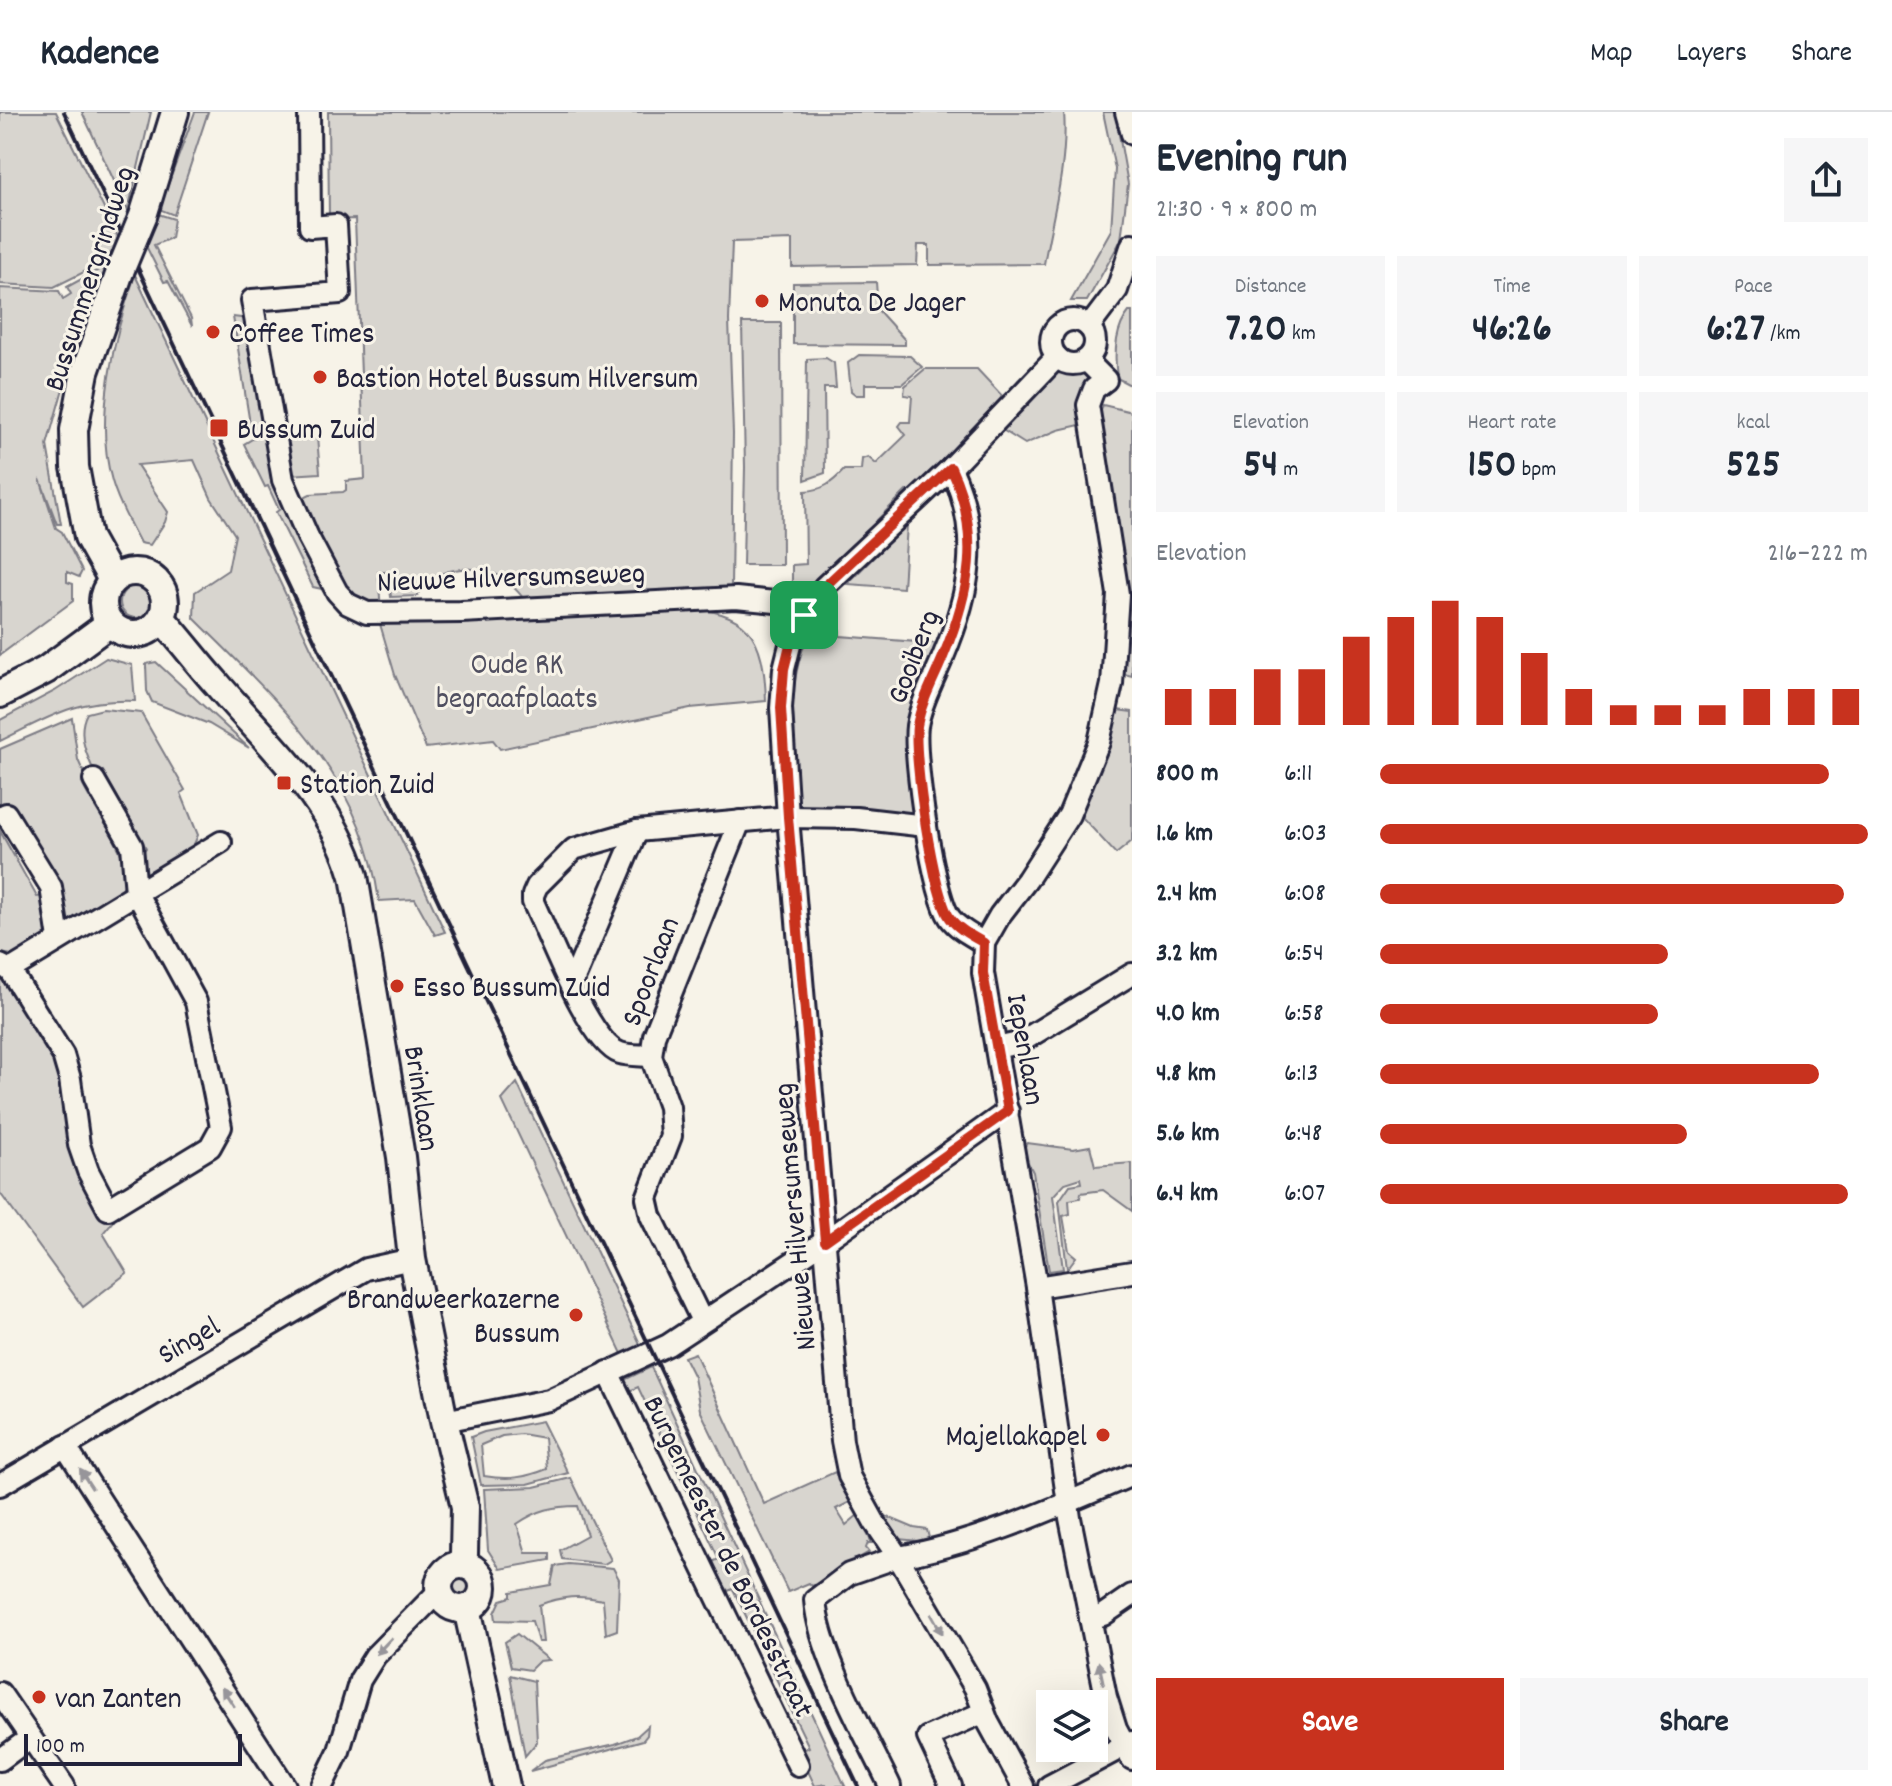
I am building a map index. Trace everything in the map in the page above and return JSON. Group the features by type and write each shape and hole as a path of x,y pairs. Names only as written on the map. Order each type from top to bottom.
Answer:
{"main road":[{"name":"Bussummergrindweg","path":"120,576 81,502 75,467 74,430 85,372 143,216 173,115"},
{"path":"141,572 159,583 166,599 155,625 128,634 110,623 104,613 103,601 120,576 141,572"},
{"path":"0,694 46,670 110,623"},
{"name":"Brinklaan","path":"155,625 216,684 286,760 332,822 346,848 354,876 401,1157 412,1259 444,1421 465,1507 461,1564"},
{"path":"461,1564 472,1567 480,1574 483,1585 482,1595 467,1608 449,1606 439,1591 439,1582 444,1573 452,1566 461,1564"},
{"path":"467,1608 506,1786"}],"street":[{"name":"Nieuwe Hilversumseweg","path":"309,112 310,227 336,225 340,293 252,300 283,480 308,537 337,592 348,604 367,613 467,612 736,598 785,603 804,615"},
{"path":"1126,112 1132,134"},
{"path":"1089,327 1117,290 1132,244"},
{"path":"1076,320 1089,327 1094,334 1095,349 1086,360 1068,363 1057,357 1051,342 1057,328 1065,322 1076,320"},
{"name":"Nieuwe Hilversumseweg","path":"1023,1786 984,1712 975,1688 849,1476 842,1441 781,708 784,669 791,641 804,615 824,587 951,468 1057,357"},
{"path":"984,943 1069,815 1099,742 1112,684 1118,594 1088,405 1094,389 1106,380 1086,360"},
{"name":"Gooiberg","path":"951,468 959,485 970,537 968,576 961,615 917,727 926,826 941,903 951,920 984,943"},
{"path":"94,780 132,846 136,892 196,1002 221,1127 210,1147 108,1209 88,1171 79,1145 70,1079 63,1055 5,967 59,939 136,892 221,842"},
{"path":"6,814 51,887 59,939"},
{"path":"651,1056 621,1054 609,1048 599,1037 571,986 533,902 537,886 574,849 637,831 788,817 856,818 926,826"},
{"name":"Spoorlaan","path":"702,1321 651,1216 647,1198 671,1136 669,1107 651,1056 654,1036 740,821"},
{"path":"571,986 637,831"},
{"name":"Iepenlaan","path":"984,943 983,973 1037,1287 1049,1387 1090,1619 1106,1697 1130,1749"},
{"path":"996,1048 1019,1043 1132,974"},
{"path":"444,1421 549,1400 668,1345 825,1241 1008,1111"},
{"name":"Singel","path":"0,1485 366,1269 412,1259"},
{"path":"1037,1287 1132,1272"},
{"name":"Burgemeester de Bordesstraat","path":"608,1372 798,1765"},
{"path":"65,1446 285,1786"},
{"path":"890,1786 816,1622 815,1600 849,1574 898,1557 955,1544 1132,1475"},
{"path":"322,1786 339,1751 360,1680 375,1656 439,1591"},
{"path":"1090,1619 1103,1615 1132,1595"},
{"path":"0,1693 64,1786"},
{"path":"951,1786 928,1737 984,1712"},
{"path":"0,1760 30,1738"},
{"path":"1049,1786 1130,1749"}],"green space":[{"path":"0,112 56,112 118,237 108,265 102,263 54,287 0,284"},
{"path":"82,112 151,112 128,211"},
{"path":"195,112 208,112 174,215 159,209"},
{"path":"328,112 1064,112 1065,131 1059,188 1044,264 929,265 929,245 918,245 917,265 792,267 792,240 732,242 729,320 733,434 731,589 524,599 501,577 491,572 467,569 442,573 423,586 417,596 391,597 388,572 378,572 381,610 348,593 302,508 302,498 310,494 343,492 346,481 365,479 355,219 329,220"},
{"path":"1103,112 1115,112 1128,184 1121,240 1087,301 1071,301 1111,230 1115,169"},
{"path":"155,213 174,219 171,238 154,245 191,318 192,326 168,281 164,282 145,244"},
{"path":"100,269 106,270 102,284 97,286 72,357 47,445 61,524 57,524 40,479 56,528 62,532 82,571 79,577 67,572 67,582 73,584 73,601 0,655 0,288 59,291 63,299 71,294 67,287"},
{"path":"135,275 445,932 435,935 415,899 379,901 370,856 355,816 335,778 285,712 194,618 195,592 228,570 235,535 211,498 194,460 137,465 168,512 150,545 140,543 124,513 107,457 106,405 114,350"},
{"path":"876,282 878,310 905,340 905,345 793,344 793,283"},
{"path":"1132,312 1132,386 1117,378 1116,361 1120,327"},
{"path":"233,317 249,319 277,477 327,590 313,587 276,512 279,510 268,486 265,487 244,444 259,435 256,423 250,424"},
{"path":"742,323 781,323 782,565 743,565 745,467"},
{"path":"859,355 910,356 922,367 902,384 865,384 865,395 856,395 851,391 848,363"},
{"path":"826,358 834,363 836,388 824,388 825,473 805,480 807,359"},
{"path":"1067,367 1092,379 1082,397 1080,425 1058,430 1025,444 1001,429 1058,369"},
{"path":"925,369 977,369 1006,400 910,494 906,491 877,520 880,524 816,587 812,583 803,594 797,596 798,589 792,588 792,565 806,564 805,491 827,485 844,470 861,470 862,459 868,457 876,464 906,435 899,426 902,422 910,422 912,396 904,395 905,386"},
{"path":"1103,405 1132,412 1132,676 1124,674 1122,586 1099,416"},
{"path":"317,437 320,473 289,475 282,439"},
{"path":"907,524 903,588 847,584"},
{"path":"136,586 148,590 152,602 148,614 136,618 124,614 120,602 124,590"},
{"path":"837,593 840,636 943,644 920,686 917,815 801,807 797,802 791,720 798,664 819,614"},
{"name":"Oude RK begraafplaats","path":"678,608 721,614 748,630 761,658 766,701 690,708 500,749 493,740 426,748 395,675 380,624"},
{"path":"106,658 132,665 135,701 79,706 0,741 0,720 55,691"},
{"path":"156,662 249,748 209,724 152,702 147,691 146,664"},
{"path":"103,709 141,713 185,790 181,793 198,835 192,849 138,881 140,855 146,848 103,771 96,775 84,745 82,729 87,713"},
{"path":"1117,710 1132,712 1132,841 1116,854 1082,817 1073,812 1101,756"},
{"path":"72,718 78,760 87,780 82,783 120,851 125,878 122,890 63,927 0,803 0,749"},
{"path":"0,831 37,897 43,896 52,934 13,955 0,953"},
{"path":"0,972 58,1059 91,1181 114,1220 103,1233 127,1273 83,1307 0,1193"},
{"path":"517,1083 643,1350 624,1358 502,1100"},
{"path":"1027,1143 1073,1149 1090,1146 1095,1166 1132,1163 1132,1211 1103,1190 1081,1193 1080,1198 1069,1200 1070,1214 1063,1216 1069,1251 1076,1257 1067,1269 1059,1201 1070,1185 1082,1183 1081,1178 1065,1183 1053,1196 1063,1269 1049,1271 1033,1172 1022,1151"},
{"path":"695,1353 764,1504 835,1472 850,1502 836,1509 846,1525 858,1515 872,1543 868,1543 866,1548 869,1552 812,1586 809,1583 788,1592 700,1410 694,1377 684,1357"},
{"path":"651,1367 845,1786 815,1786 799,1752 809,1747 733,1589 728,1591 710,1563 719,1559 638,1387 627,1392 622,1381"},
{"path":"542,1421 568,1473 528,1484 481,1485 471,1437","holes":["521,1434 544,1438 547,1469 516,1477 484,1476 481,1445 502,1436"]},
{"path":"571,1478 611,1560 604,1564 562,1559 560,1550 587,1535 578,1506 561,1507 539,1512 517,1524 526,1553 550,1553 550,1560 500,1569 488,1550 484,1489 534,1487"},
{"path":"883,1515 927,1530 929,1538 919,1541 898,1539"},
{"path":"568,1564 613,1568 619,1579 617,1630 606,1634 603,1600 586,1597 563,1598 539,1605 543,1642 538,1642 532,1621 496,1620 495,1613 501,1600 511,1597 511,1592 551,1585 555,1566"},
{"path":"463,1575 471,1578 474,1586 471,1594 463,1597 455,1594 452,1586 455,1578"},
{"path":"517,1634 549,1660 539,1661 530,1670 511,1667 505,1642"},
{"path":"510,1675 534,1681 537,1742 525,1756"},
{"path":"648,1726 643,1740 530,1771 545,1760 637,1736"}],"railway":[{"path":"64,112 858,1786"}],"place":[{"name":"Monuta De Jager","path":"762,301"},
{"name":"Coffee Times","path":"213,332"},
{"name":"Bastion Hotel Bussum Hilversum","path":"320,377"},
{"name":"Bussum Zuid","path":"219,428"},
{"name":"Station Zuid","path":"284,783"},
{"name":"Esso Bussum Zuid","path":"397,986"},
{"name":"Brandweerkazerne Bussum","path":"576,1315"},
{"name":"Majellakapel","path":"1103,1435"},
{"name":"van Zanten","path":"39,1697"}],"route":[{"path":"951,468 959,485 970,537 968,576 961,615 917,727 918,753 926,826 941,903 951,920 984,943 983,973 1008,1111 825,1241 781,708 784,669 791,641 804,615 824,587 951,468"}]}
